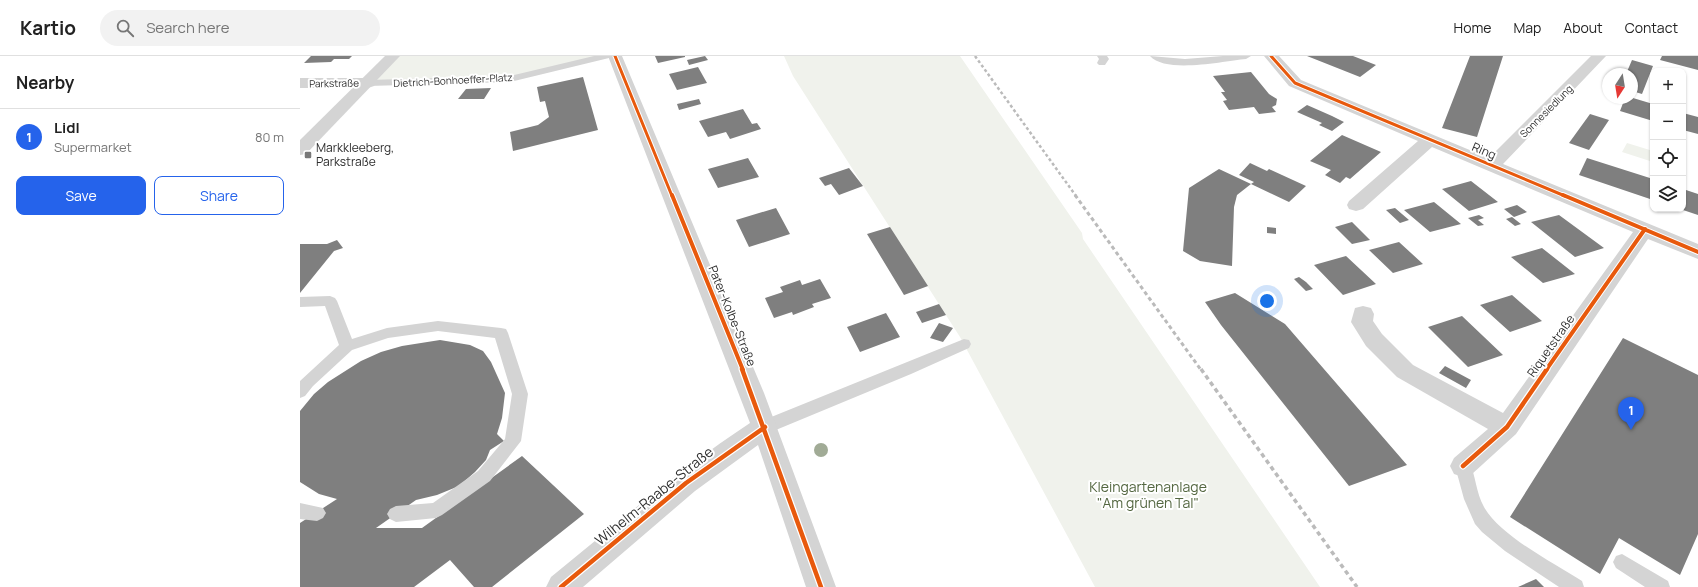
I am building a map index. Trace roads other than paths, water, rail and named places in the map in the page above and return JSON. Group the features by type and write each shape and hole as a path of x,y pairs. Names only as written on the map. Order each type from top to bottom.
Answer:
{"street":[{"path":"300,150 368,83 393,56"},
{"name":"Pater-Kolbe-Straße","path":"615,56 765,427 821,587"},
{"name":"Ring","path":"1271,56 1294,83 1698,252"},
{"name":"Sonnesiedlung","path":"1492,165 1599,56"},
{"name":"Parkstraße","path":"300,84 368,83"},
{"path":"1356,205 1430,140"},
{"name":"Riquetstraße","path":"1464,466 1507,427 1645,230"},
{"path":"1363,314 1362,322 1374,340 1405,371 1507,427"},
{"name":"Wilhelm-Raabe-Straße","path":"561,587 663,501 730,448 765,427"}],"lane":[{"name":"Dietrich-Bonhoeffer-Platz","path":"368,83 510,79 606,56"},
{"path":"1155,56 1161,61 1180,62 1246,56"},
{"path":"300,302 330,301 347,346"},
{"path":"300,392 308,382 347,346 387,334 438,326 501,333 520,394 513,441 484,476 436,510 396,514"},
{"path":"765,427 906,370 964,344"},
{"path":"1464,466 1471,498 1481,518 1496,533 1575,587"},
{"path":"1622,562 1661,587"}],"railway":[{"path":"975,56 1076,196"},
{"path":"1075,195 1201,370"},
{"path":"1201,369 1357,587"}],"place":[{"name":"Markkleeberg, Parkstraße","path":"308,155"},
{"name":"Lidl","path":"1631,430"}],"park label":[{"name":"Kleingartenanlage \"Am grünen Tal\"","path":"1148,496"}]}
